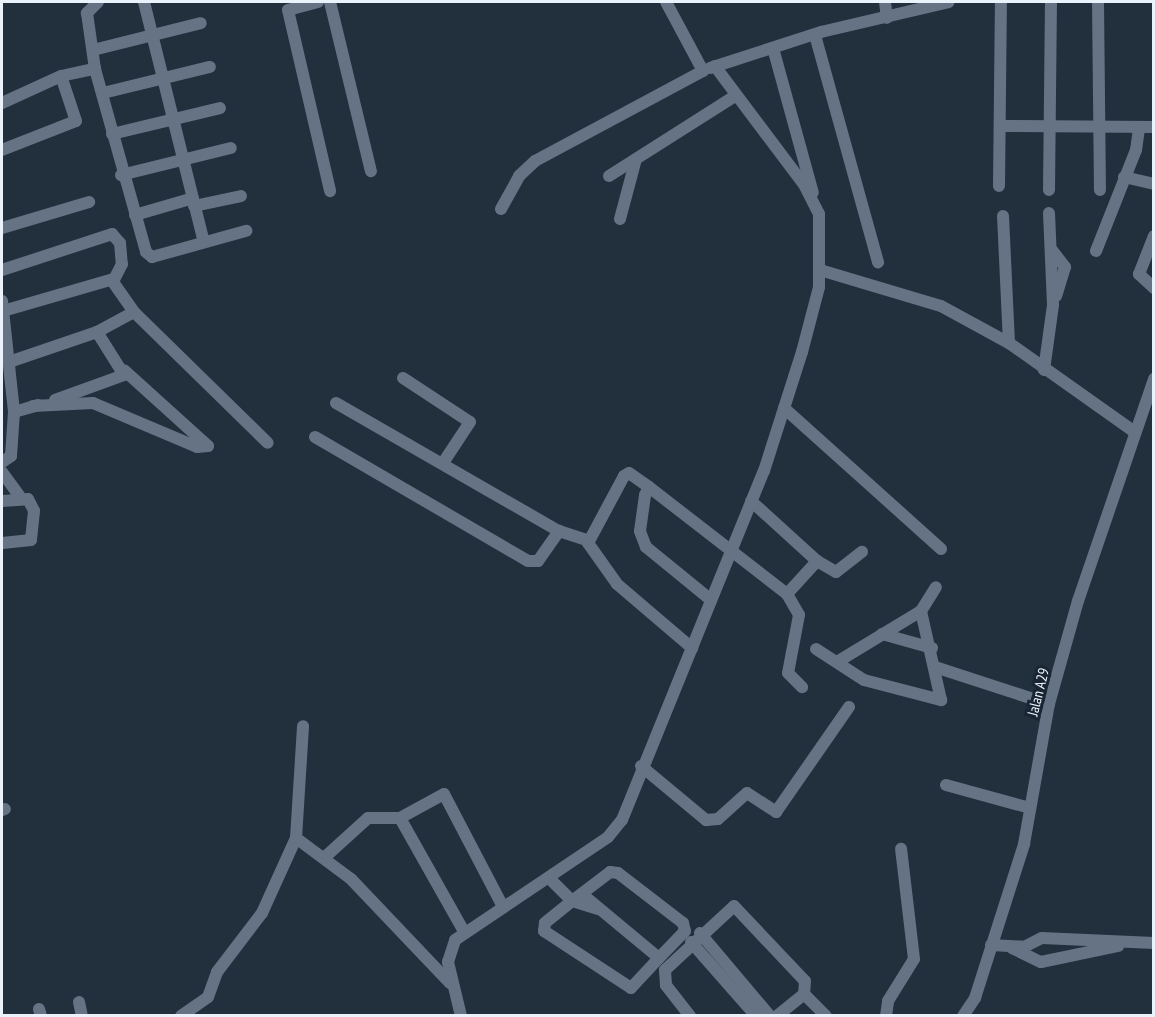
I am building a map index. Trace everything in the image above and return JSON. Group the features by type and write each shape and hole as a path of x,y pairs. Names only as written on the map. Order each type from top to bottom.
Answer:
{"street":[{"path":"98,2 87,7 95,69 103,93 121,175 146,252 152,257 246,231"},
{"path":"144,2 204,242"},
{"path":"318,2 287,6 330,191"},
{"path":"330,2 371,171"},
{"path":"666,2 709,69 735,96 806,186 819,214"},
{"path":"885,2 886,18"},
{"path":"501,209 519,176 535,161 709,69 815,34 886,18 932,3 949,2"},
{"path":"999,186 1002,126 1001,2"},
{"path":"1049,190 1051,2"},
{"path":"1098,2 1100,190"},
{"path":"93,50 201,23"},
{"path":"815,34 878,262"},
{"path":"461,1016 450,983 451,949 463,930 549,879 616,830 751,501 784,408 820,270 819,214 773,48"},
{"path":"103,93 161,76 210,67"},
{"path":"2,103 61,76 95,69"},
{"path":"2,150 76,121 61,76"},
{"path":"609,176 735,96"},
{"path":"112,135 220,108"},
{"path":"1002,126 1100,129 1154,127"},
{"path":"1096,251 1124,177 1139,129"},
{"path":"121,175 231,148"},
{"path":"620,219 636,159"},
{"path":"1124,177 1154,184"},
{"path":"135,215 194,202 241,196"},
{"path":"2,228 88,202"},
{"path":"1044,370 1053,305 1065,267 1051,249 1049,213"},
{"path":"1003,216 1009,343"},
{"path":"2,270 112,234 120,243 122,264 113,279 2,306 9,362 7,387 14,412 11,456 2,462"},
{"path":"1154,236 1139,274 1154,288"},
{"path":"820,270 941,306 1009,343 1044,370 1132,430"},
{"path":"113,279 134,312 268,443"},
{"path":"9,362 97,332 134,312"},
{"path":"33,406 93,403 198,447 208,446 124,369 97,332"},
{"path":"14,412 118,381 124,369"},
{"path":"403,378 470,422 443,463"},
{"name":"Jalan A29","path":"963,1016 975,998 1030,808 1049,704 1132,430 1154,379"},
{"path":"336,404 559,531 587,540 617,584 692,648"},
{"path":"784,408 941,549"},
{"path":"315,437 528,561 543,556 559,531"},
{"path":"2,472 21,498 34,505 34,536 2,543"},
{"path":"587,540 624,476 629,473 732,548 787,594 799,615 788,673 802,687"},
{"path":"648,487 641,538 659,560 711,600"},
{"path":"2,501 21,498"},
{"path":"751,501 817,561 836,572 862,552"},
{"path":"787,594 817,561"},
{"path":"837,662 921,611 936,587"},
{"path":"816,649 864,680 940,700 932,648 921,611"},
{"path":"882,634 932,648"},
{"path":"935,667 1049,704"},
{"path":"641,766 706,820 718,819 747,793 776,812 849,707"},
{"path":"181,1016 208,997 218,972 262,913 296,838 303,726"},
{"path":"946,785 1030,808"},
{"path":"325,857 368,818 400,818 446,795 503,907"},
{"path":"400,818 463,930"},
{"path":"296,838 325,857 394,921 450,983"},
{"path":"886,1016 888,1000 914,959 901,849"},
{"path":"612,871 683,923 686,931 659,958 631,988 582,951 551,937 545,923 612,871"},
{"path":"549,879 600,909 659,958"},
{"path":"690,1016 664,978 695,938 737,906 805,981 804,994 777,1016"},
{"path":"695,938 756,1016"},
{"path":"695,938 770,1016"},
{"path":"1012,948 1042,938 1154,943"},
{"path":"991,945 1012,948 1041,962 1134,943"},
{"path":"804,994 825,1016"},
{"path":"79,1002 82,1016"}]}
